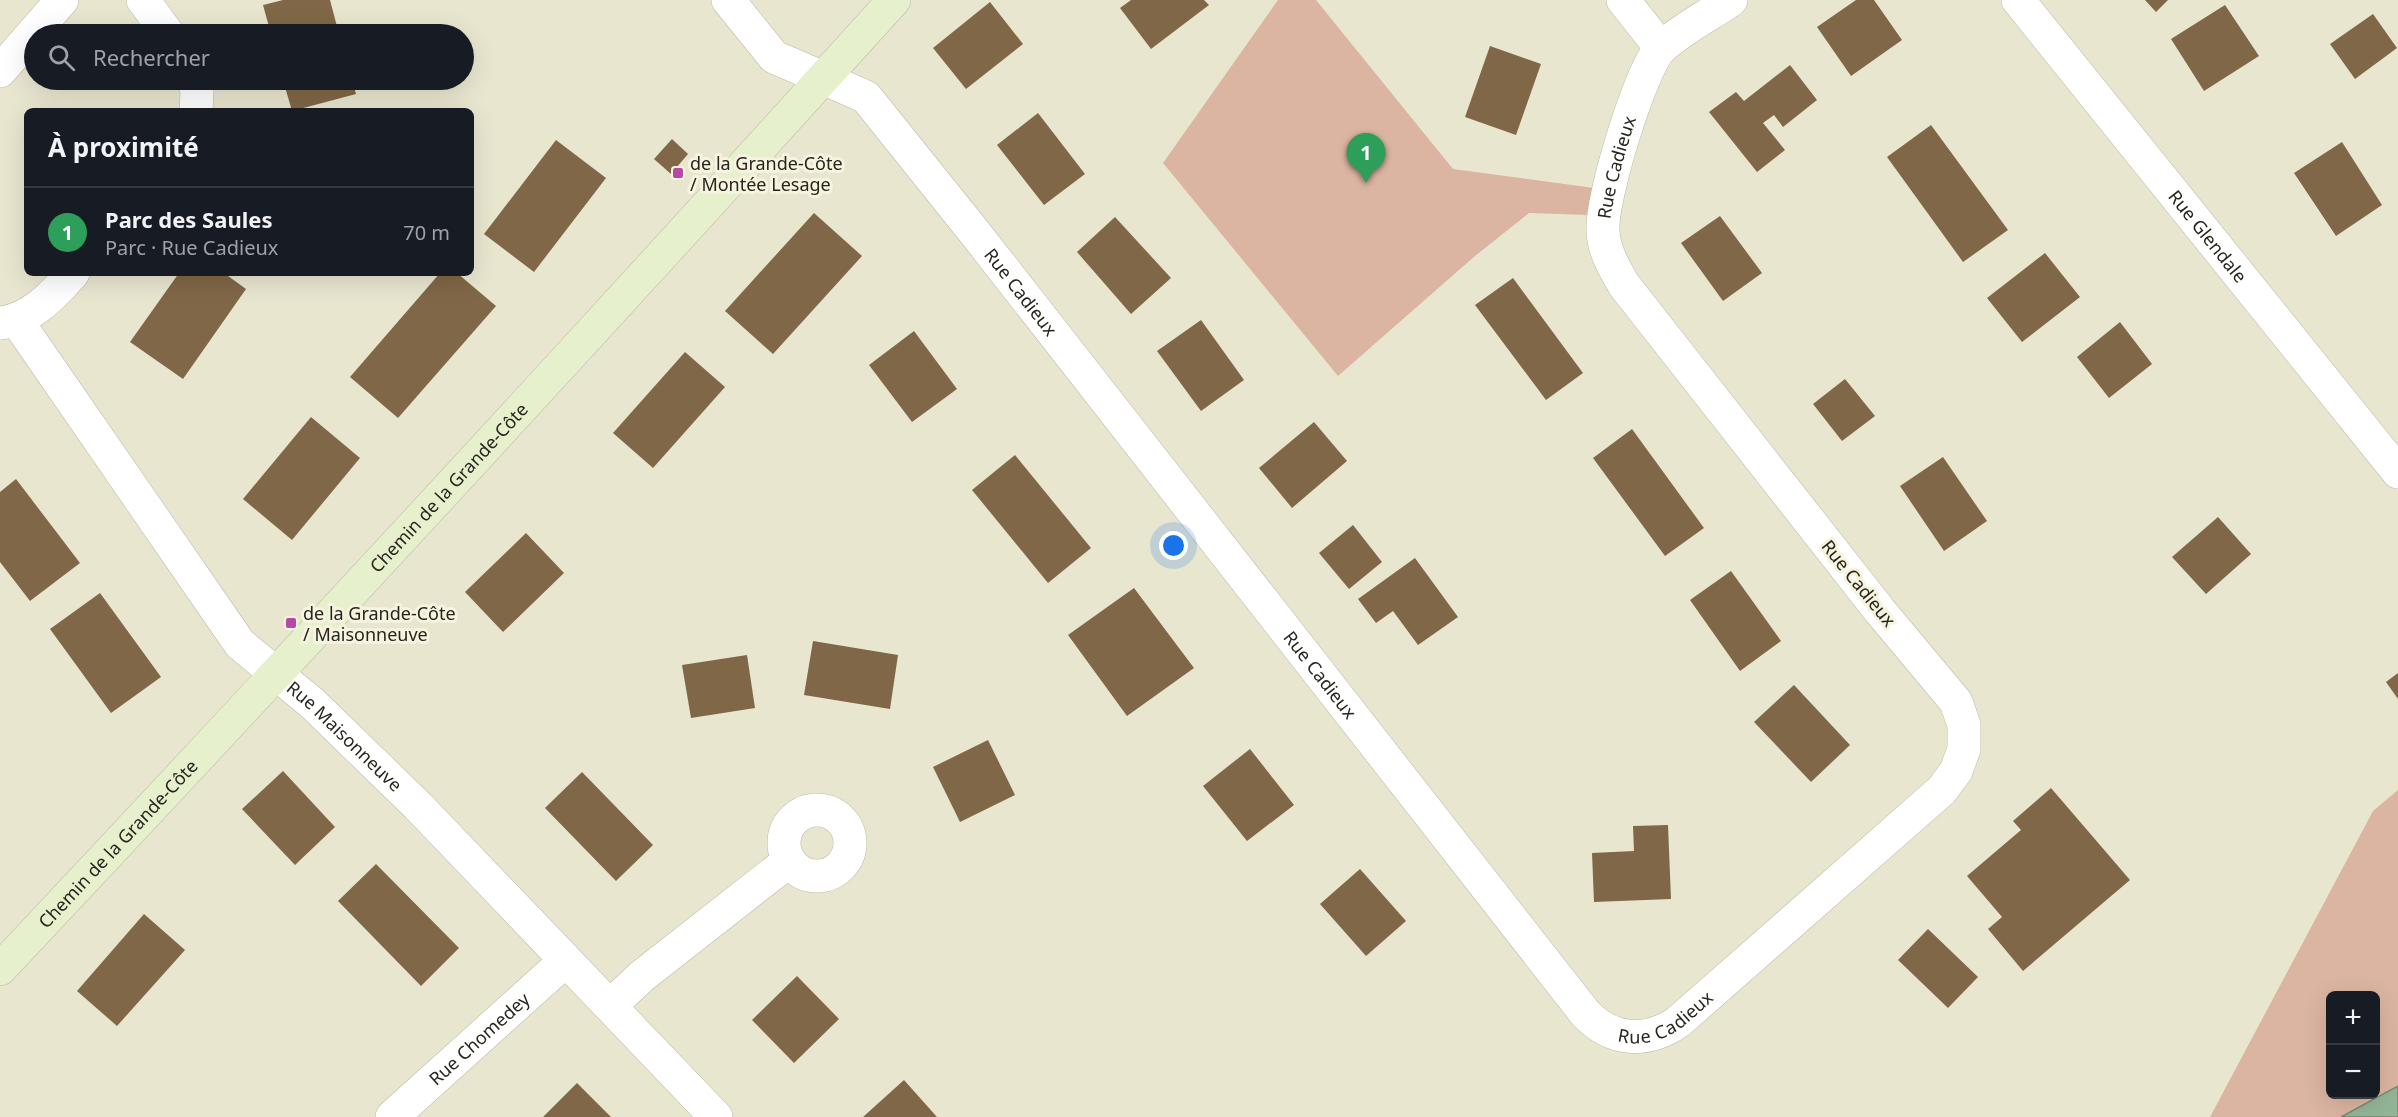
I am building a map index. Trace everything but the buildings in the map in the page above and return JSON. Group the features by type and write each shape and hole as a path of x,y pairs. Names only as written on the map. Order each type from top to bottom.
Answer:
{"main road":[{"name":"Chemin de la Grande-Côte","path":"0,969 277,675 672,247 894,0"}],"street":[{"path":"41,24 62,0"},
{"path":"143,0 161,24"},
{"name":"Rue Cadieux","path":"728,0 774,57 866,97 979,238 1585,1013 1612,1033 1635,1037 1658,1033 1678,1022 1942,790 1950,782 1961,760 1965,737 1961,713 1951,696 1880,610 1638,304 1615,270 1604,242 1602,229 1607,199 1619,152 1644,81 1661,48"},
{"path":"1623,0 1661,48 1731,0"},
{"name":"Rue Glendale","path":"2018,0 2398,472"},
{"path":"0,71 24,44"},
{"path":"196,108 197,90"},
{"name":"Rue Maisonneuve","path":"70,276 54,294 9,322 240,644 312,703 418,806 716,1117"},
{"path":"610,1006 642,976 789,861"},
{"name":"Rue Chomedey","path":"392,1117 565,961"}],"shaded area":[{"path":"1278,0 1316,0 1453,169 1594,188 1587,215 1529,213 1475,256 1338,376 1163,163"},
{"path":"2398,790 2398,1086 2380,1096 2380,991 2326,991 2326,1099 2374,1099 2341,1117 2210,1117 2373,811"},
{"path":"2398,1086 2398,1117 2341,1117 2374,1099 2380,1099 2380,1096"}],"place":[{"name":"de la Grande-Côte / Montée Lesage","path":"678,173"},
{"name":"Parc des Saules","path":"1366,183"},
{"name":"de la Grande-Côte / Maisonneuve","path":"291,623"}]}
